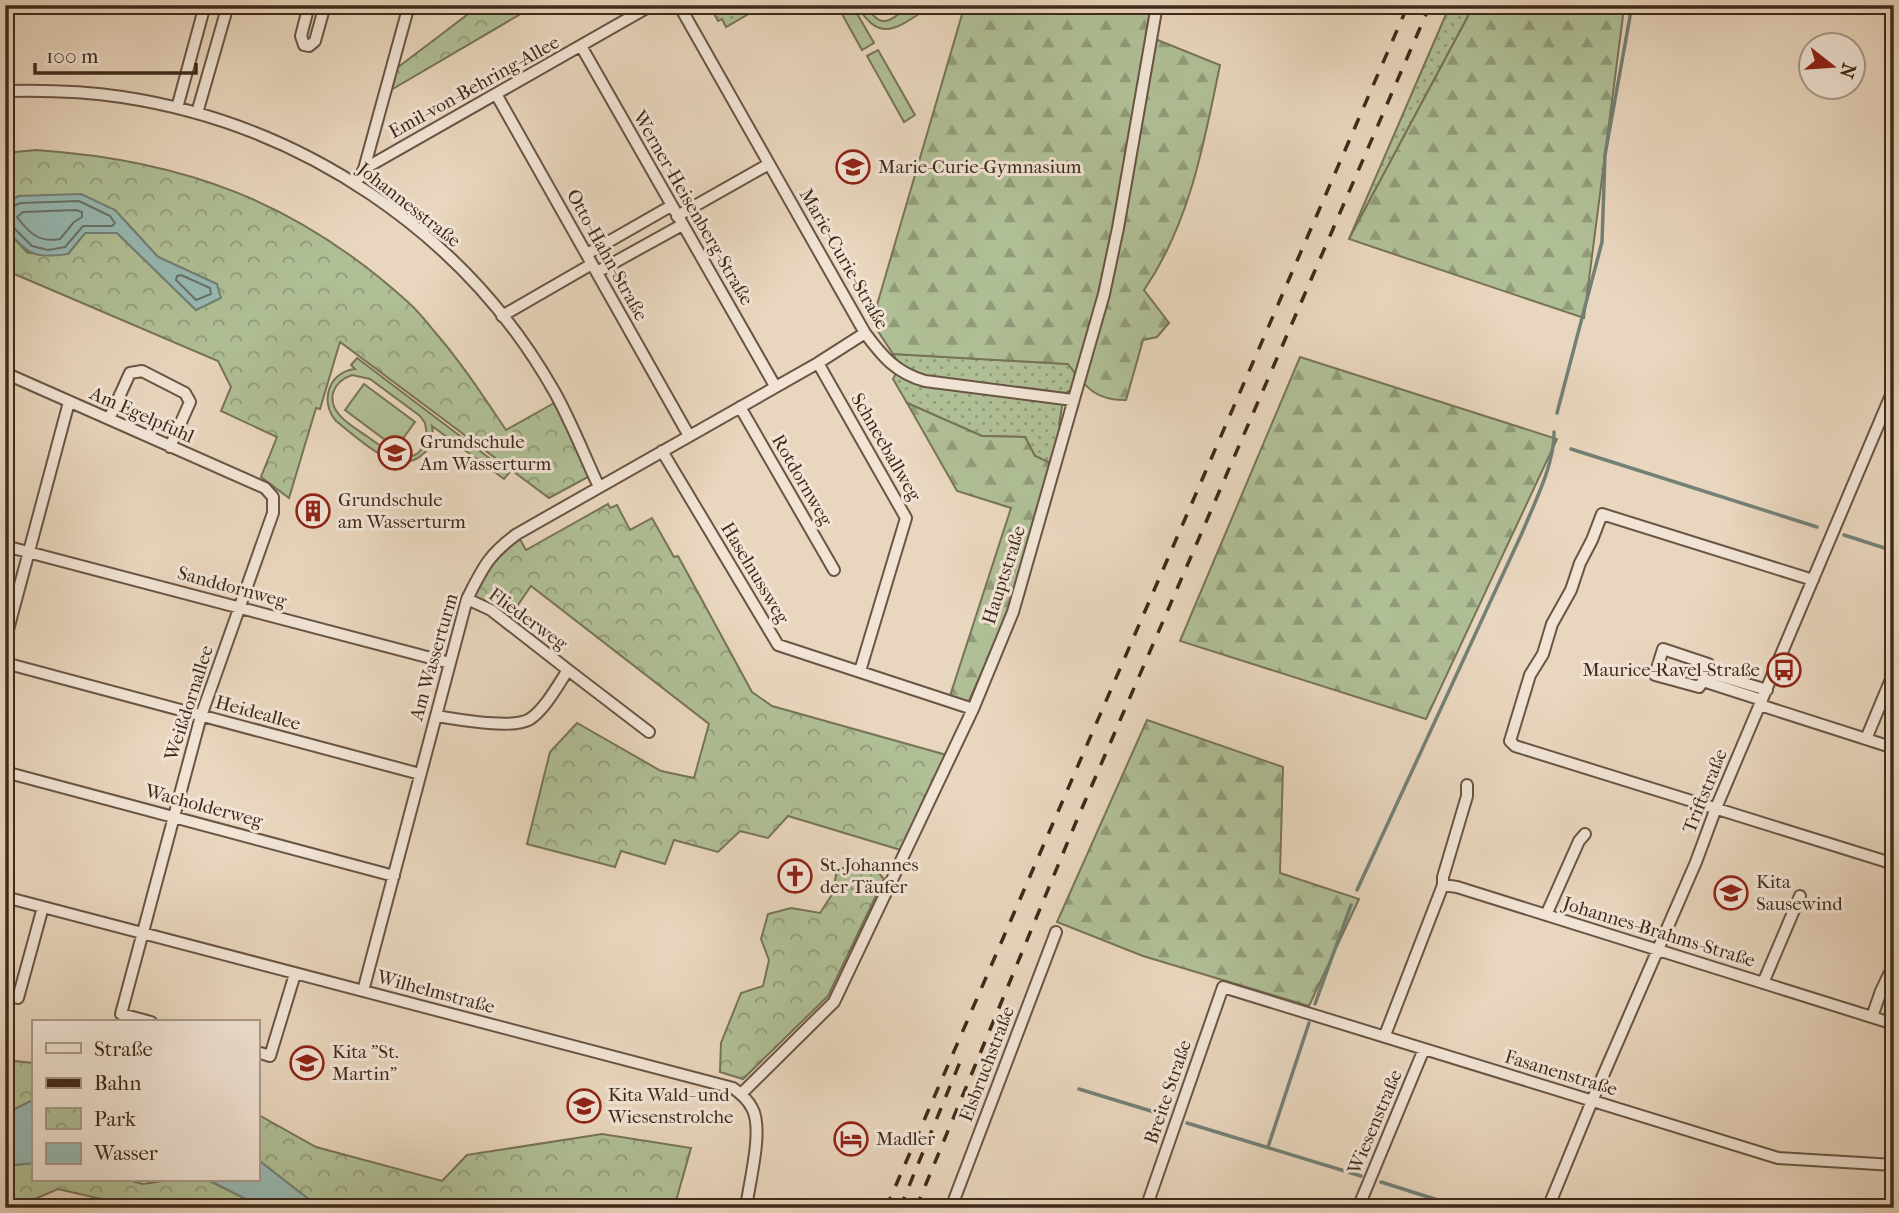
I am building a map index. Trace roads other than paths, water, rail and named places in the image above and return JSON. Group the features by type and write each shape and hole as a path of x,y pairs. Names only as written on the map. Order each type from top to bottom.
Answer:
{"street":[{"path":"177,107 205,5"},
{"path":"197,113 228,5"},
{"path":"309,5 301,36 304,45 309,46 315,41 325,5"},
{"path":"364,170 409,5"},
{"name":"Emil-von-Behring-Allee","path":"356,183 364,170 652,5"},
{"name":"Marie-Curie-Straße","path":"679,5 865,333 884,358 909,376 925,381 1073,400"},
{"name":"Hauptstraße","path":"741,1094 834,1002 973,709 1013,612 1104,294 1157,5"},
{"name":"Werner-Heisenberg-Straße","path":"581,46 775,386"},
{"name":"Johannesstraße","path":"5,91 101,94 177,107 269,139 356,183 436,245 502,316 553,390 599,487"},
{"name":"Otto-Hahn-Straße","path":"496,94 688,435"},
{"path":"502,316 769,163"},
{"path":"592,263 677,215"},
{"name":"Am Wasserturm","path":"363,991 467,599 485,562 496,549 517,534 818,363 865,333"},
{"name":"Schneeballweg","path":"818,363 906,517 860,671"},
{"path":"109,419 130,373 142,371 185,393 190,402 170,447"},
{"name":"Am Egelpfuhl","path":"5,373 265,488"},
{"name":"Triftstraße","path":"1548,1208 1894,388"},
{"path":"5,641 69,402"},
{"name":"Rotdornweg","path":"740,407 834,570"},
{"name":"Haselnussweg","path":"662,450 774,640 784,648 973,709"},
{"name":"Weißdornallee","path":"144,1020 121,1014 201,716 273,513 273,497 265,488"},
{"path":"1813,580 1602,514 1570,590 1552,624 1543,654 1530,675 1510,741 1515,746 1894,864"},
{"name":"Sanddornweg","path":"5,546 450,663"},
{"name":"Fliederweg","path":"467,599 491,610 649,732"},
{"path":"1663,649 1708,664 1705,676 1699,687 1655,675 1663,649"},
{"name":"Heideallee","path":"5,663 421,774"},
{"name":"Fliederweg","path":"436,716 523,723 538,711 568,670"},
{"path":"1866,739 1894,672"},
{"path":"1705,676 1894,748"},
{"name":"Wacholderweg","path":"5,772 394,876"},
{"path":"1385,1035 1443,885 1467,796 1467,785"},
{"name":"Johannes-Brahms-Straße","path":"1546,915 1579,841 1585,834"},
{"name":"Johannes-Brahms-Straße","path":"1443,885 1894,1024"},
{"name":"Johannes-Brahms-Straße","path":"1762,983 1800,896"},
{"name":"Wilhelmstraße","path":"5,897 733,1088 741,1094"},
{"path":"18,999 43,907"},
{"name":"Elsbruchstraße","path":"951,1208 1056,932"},
{"path":"1872,1017 1894,964"},
{"path":"259,1053 270,1056 295,974"},
{"name":"Fasanenstraße","path":"1223,987 1778,1158 1894,1165"},
{"name":"Breite Straße","path":"1146,1208 1223,987"},
{"name":"Wiesenstraße","path":"1358,1208 1424,1049"},
{"path":"741,1094 753,1109 757,1131 746,1208"}],"water":[{"path":"81,194 115,210 158,257 217,284 221,298 196,310 117,233 85,233 68,254 46,256 32,253 5,229 5,203 19,196"},
{"path":"32,1100 32,1163 5,1166 5,1114"},
{"path":"259,1161 320,1208 264,1208 212,1182 259,1182"}],"waterway":[{"path":"1557,413 1602,242 1605,155 1631,11"},
{"path":"1357,890 1522,533 1547,470 1554,432"},
{"path":"1571,449 1817,527"},
{"path":"1844,535 1894,551"},
{"path":"1315,1004 1351,905"},
{"path":"1268,1147 1309,1023"},
{"path":"1079,1089 1164,1115"},
{"path":"1187,1123 1361,1176"},
{"path":"1381,1182 1463,1208"}],"railway":[{"path":"886,1208 1408,5"},
{"path":"916,1208 1076,822 1430,5"},
{"path":"900,1208 960,1062"}],"place":[{"name":"Marie-Curie-Gymnasium","path":"853,167"},
{"name":"Grundschule Am Wasserturm","path":"395,453"},
{"name":"Grundschule am Wasserturm","path":"313,511"},
{"name":"Maurice-Ravel-Straße","path":"1784,670"},
{"name":"St. Johannes der Täufer","path":"795,876"},
{"name":"Kita Sausewind","path":"1731,893"},
{"name":"Kita \"St. Martin\"","path":"307,1063"},
{"name":"Kita Wald- und Wiesenstrolche","path":"584,1106"},
{"name":"Madler","path":"851,1139"}]}
